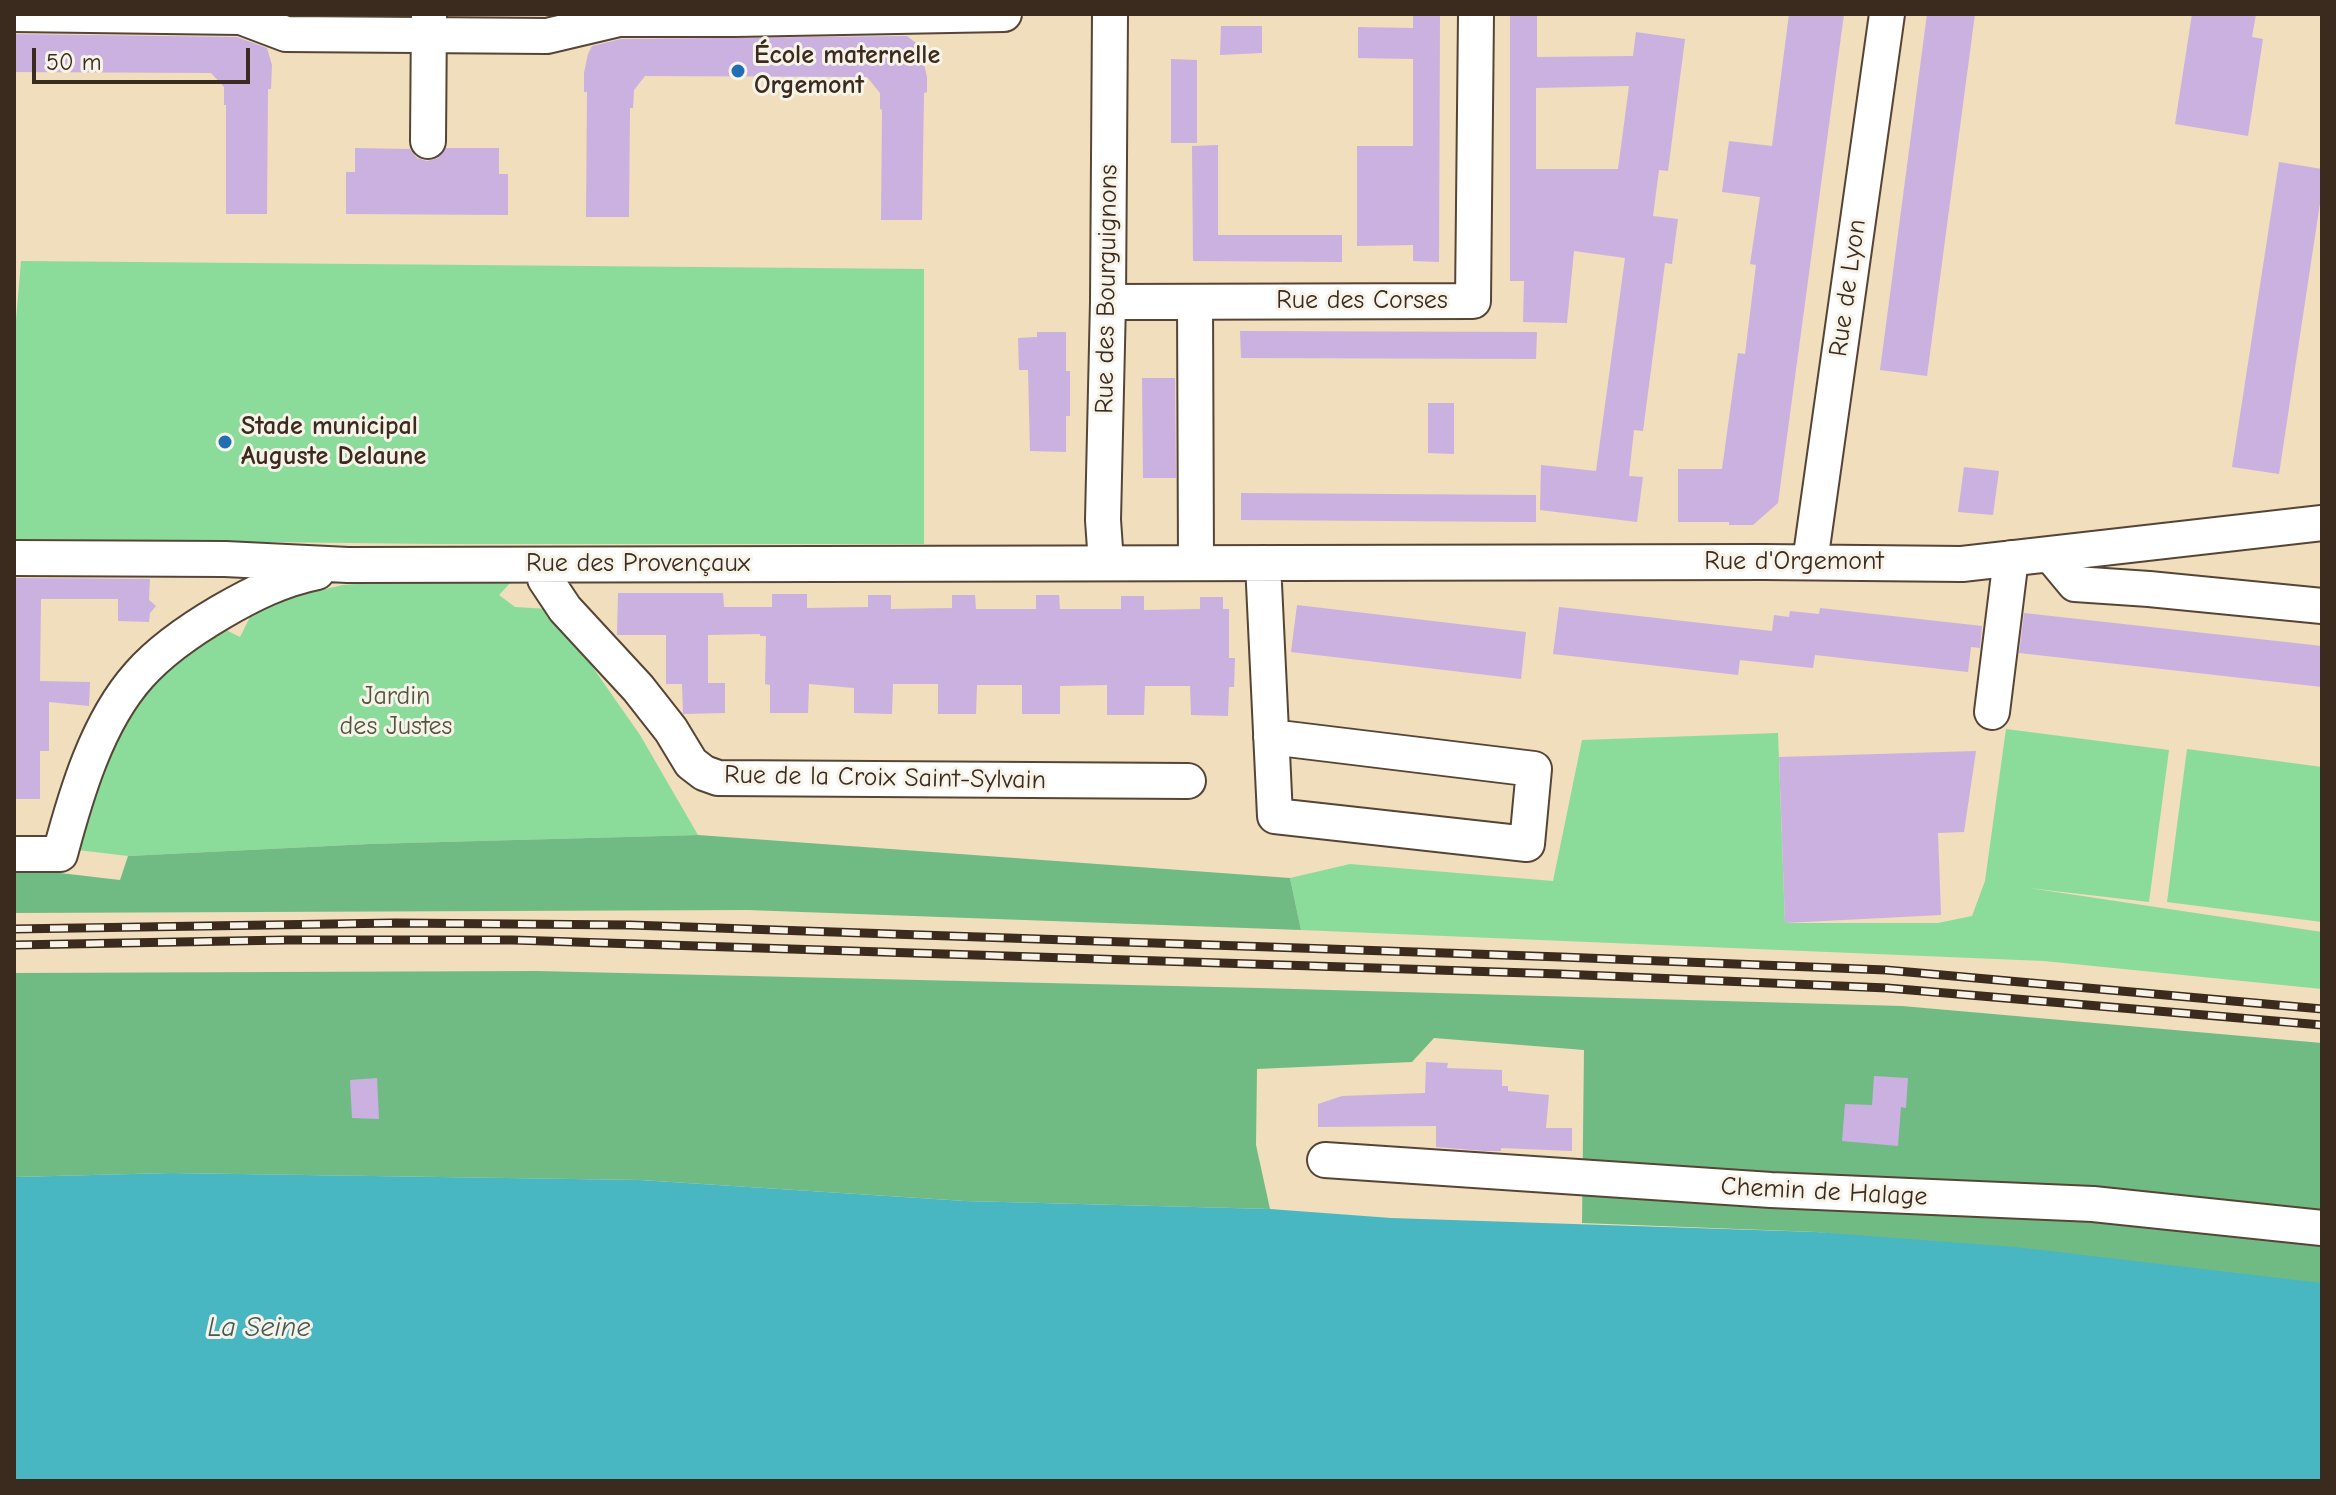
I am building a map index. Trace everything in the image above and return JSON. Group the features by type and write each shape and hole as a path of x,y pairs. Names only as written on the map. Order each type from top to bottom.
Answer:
{"street":[{"path":"14,14 241,17 286,34 429,25 547,36 619,19 1004,14"},
{"name":"Rue des Bourguignons","path":"1106,563 1103,520 1110,14"},
{"name":"Rue des Corses","path":"1108,302 1473,301 1476,14"},
{"name":"Rue de Lyon","path":"1810,562 1887,14"},
{"path":"428,141 429,25"},
{"path":"1195,302 1196,563"},
{"name":"Rue d'Orgemont","path":"1263,563 1962,564 2322,523"},
{"path":"2050,554 2075,584 2322,606"},
{"name":"Rue des Provençaux","path":"14,558 225,559 348,565 1263,563"},
{"path":"1992,712 2011,558"},
{"path":"1263,563 1271,737 1275,816 1527,844 1534,769 1271,737"},
{"path":"14,854 60,854 85,772 103,732 137,677 157,657 199,624 243,600 291,577 348,565"},
{"name":"Rue de la Croix Saint-Sylvain","path":"542,565 545,579 565,609 638,688 671,730 691,763 704,773 718,778 1188,781"},
{"name":"Chemin de Halage","path":"1325,1160 1771,1190 2093,1204 2322,1228"}],"green space":[{"path":"21,261 924,269 924,544 435,544 14,539 14,344"},
{"name":"Jardin des Justes","path":"391,581 512,581 499,595 515,607 548,609 640,735 698,835 369,844 128,856 69,849 139,688 212,623 240,637 254,609 343,585"},
{"path":"2006,729 2169,750 2149,902 2029,888 2322,932 2322,989 2044,961 1301,930 1290,878 1350,864 1553,881 1582,740 1778,733 1785,923 1938,923 1972,916 1985,881"},
{"path":"2187,749 2322,767 2322,922 2167,902"},
{"path":"698,835 1290,878 1301,930 747,910 14,913 14,873 60,873 120,880 128,856 369,844"},
{"path":"537,971 1902,1006 2322,1043 2322,1284 1816,1232 1582,1223 1584,1050 1434,1038 1412,1062 1257,1069 1256,1145 1270,1209 965,1201 640,1180 171,1173 14,1177 14,973"}],"water":[{"name":"La Seine","path":"171,1173 640,1180 965,1201 1270,1209 1391,1218 1816,1232 2016,1247 2322,1283 2322,1481 14,1481 14,1177"}],"building":[{"path":"1413,14 1440,14 1439,262 1413,261 1413,245 1357,246 1357,146 1413,146 1413,59 1358,58 1358,27 1413,28"},
{"path":"1510,14 1537,14 1537,57 1633,56 1636,32 1685,39 1668,171 1659,170 1653,216 1678,219 1672,264 1665,263 1643,431 1634,430 1629,476 1643,477 1637,522 1540,510 1541,465 1596,471 1625,258 1574,251 1567,323 1523,322 1524,281 1510,281","holes":["1629,86 1618,169 1536,169 1536,88"]},
{"path":"1789,14 1844,14 1778,503 1753,525 1678,522 1678,469 1722,469 1738,353 1745,354 1756,265 1750,264 1760,197 1722,192 1729,141 1772,146"},
{"path":"1927,14 1975,14 1927,376 1880,370"},
{"path":"2192,14 2256,14 2252,37 2263,39 2248,136 2175,124"},
{"path":"1221,26 1262,26 1262,53 1220,55"},
{"path":"14,34 237,37 267,48 272,65 271,89 268,89 267,214 226,214 226,105 224,87 211,73 14,72"},
{"path":"907,36 920,46 927,77 927,92 924,93 922,220 881,220 882,110 880,93 867,77 645,76 634,90 633,108 630,108 629,217 586,217 587,92 584,92 584,73 592,46 621,39"},
{"path":"1171,59 1197,60 1197,143 1171,143"},
{"path":"1218,145 1218,235 1342,235 1342,262 1193,261 1192,146"},
{"path":"355,148 410,149 417,158 427,161 438,158 446,148 499,148 499,174 508,174 508,215 346,214 346,172 355,172"},
{"path":"2279,162 2322,169 2322,190 2279,474 2232,467"},
{"path":"1240,331 1537,332 1536,359 1241,358"},
{"path":"1037,332 1066,332 1070,416 1066,416 1066,452 1030,451 1028,370 1019,370 1018,338 1037,337"},
{"path":"1142,378 1175,378 1176,478 1143,478"},
{"path":"1428,403 1454,403 1454,454 1428,453"},
{"path":"1964,467 1999,471 1993,515 1958,512"},
{"path":"1241,493 1536,495 1536,522 1241,520"},
{"path":"14,578 150,579 149,600 156,606 150,613 149,622 118,621 118,599 41,599 40,681 90,682 89,706 49,702 49,751 40,751 40,799 15,799"},
{"path":"618,593 723,593 724,607 772,607 772,594 807,594 807,608 868,607 868,595 891,595 891,609 952,608 952,595 975,595 976,609 1036,609 1036,595 1059,595 1060,609 1121,609 1121,596 1144,596 1144,610 1200,609 1200,597 1223,597 1223,609 1229,609 1229,658 1235,658 1234,687 1229,687 1228,716 1191,715 1190,686 1145,686 1144,715 1107,715 1107,685 1060,686 1060,714 1022,714 1022,685 977,685 976,714 938,714 938,684 893,684 892,714 854,713 854,688 809,684 808,713 770,713 770,685 765,684 766,636 708,635 708,683 725,683 725,713 683,714 682,684 666,684 666,635 617,635"},
{"path":"1297,605 1526,632 1521,679 1291,652"},
{"path":"1559,607 1772,631 1774,615 1789,617 1790,611 1819,614 1820,608 1982,626 1980,648 1971,647 1968,672 1815,655 1813,668 1740,660 1738,675 1553,654"},
{"path":"2024,613 2322,646 2322,687 2019,653"},
{"path":"1976,751 1964,832 1938,833 1941,915 1785,923 1779,757"},
{"path":"1426,1062 1448,1063 1447,1068 1502,1070 1502,1086 1508,1086 1508,1091 1549,1095 1546,1128 1572,1128 1572,1151 1501,1148 1501,1151 1484,1151 1436,1147 1436,1126 1318,1127 1318,1104 1342,1096 1425,1093"},
{"path":"1874,1076 1908,1078 1906,1108 1901,1107 1898,1146 1842,1141 1845,1104 1872,1105"},
{"path":"377,1078 379,1119 352,1118 350,1080"}],"railway":[{"path":"14,929 395,923 630,925 1561,957 1886,970 2322,1009"},
{"path":"14,945 513,940 1560,974 1887,988 2322,1025"}],"place":[{"name":"École maternelle Orgemont","path":"738,71"},
{"name":"Stade municipal Auguste Delaune","path":"225,442"}]}
